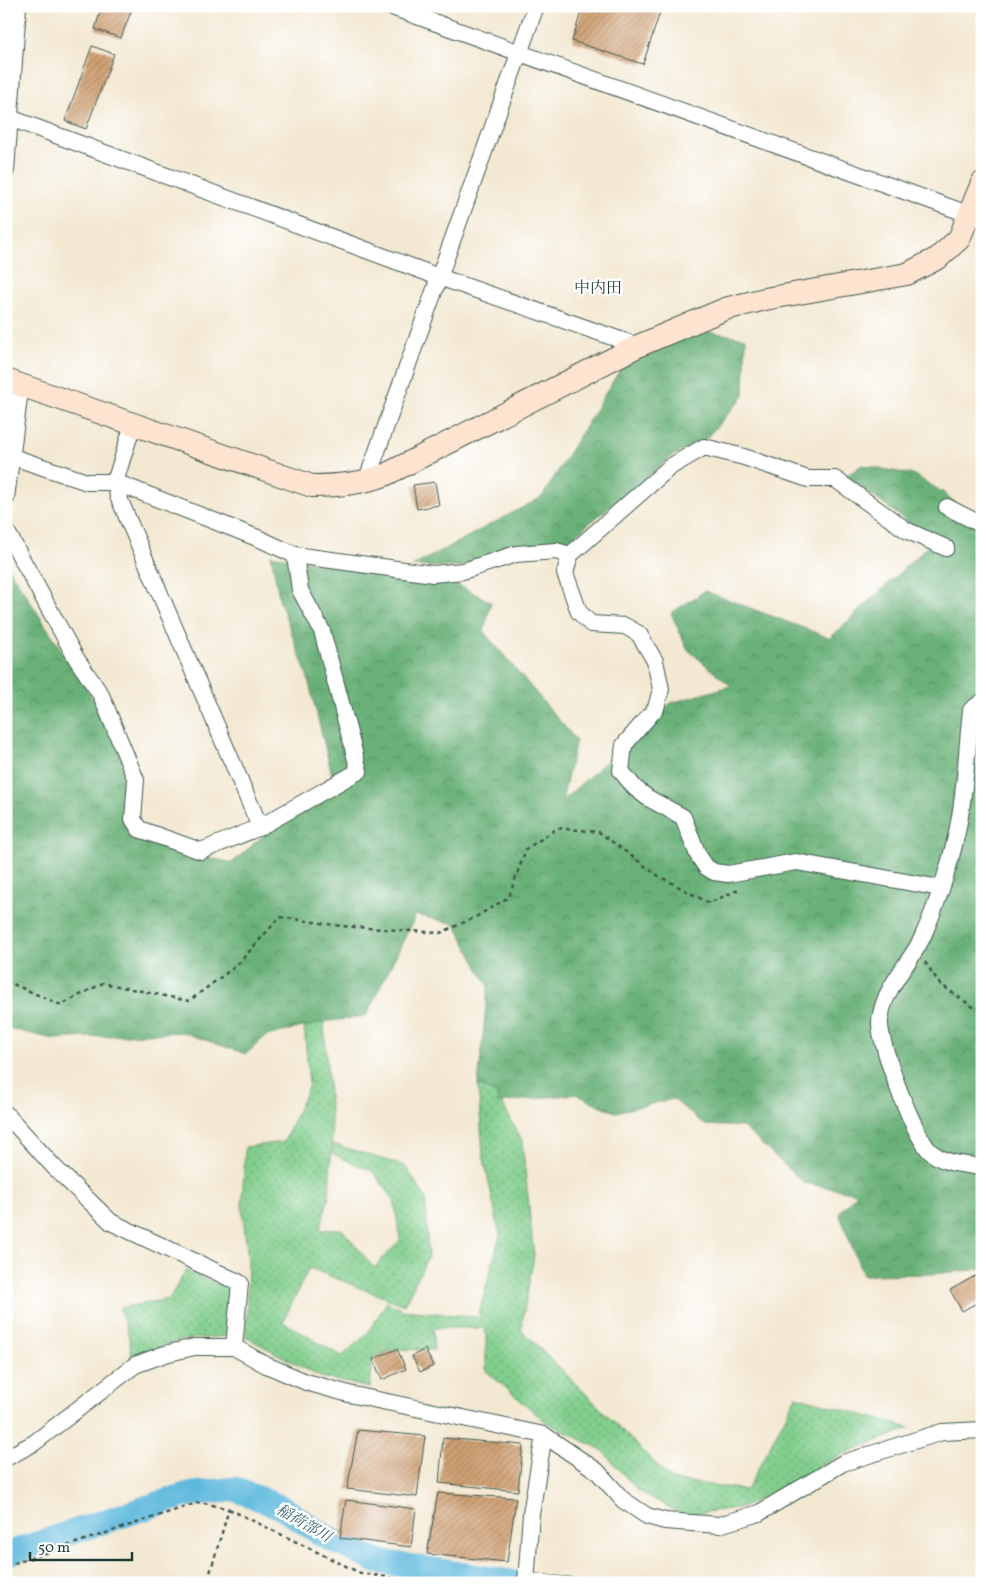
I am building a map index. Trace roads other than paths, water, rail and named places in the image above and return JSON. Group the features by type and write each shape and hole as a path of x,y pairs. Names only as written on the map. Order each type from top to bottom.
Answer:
{"street":[{"path":"6,170 10,118 11,35 18,6"},
{"path":"389,6 976,217"},
{"path":"366,482 536,6"},
{"path":"10,118 439,277 638,346"},
{"path":"6,498 13,457 14,381 312,486 341,486 366,482 385,475 638,346 725,309 765,299 907,274 938,258 959,239 976,217 982,183"},
{"path":"133,424 115,482 118,496 260,827"},
{"path":"940,888 796,862 728,874 706,867 698,855 683,817 648,798 635,788 621,771 624,745 656,708 661,689 655,662 639,634 625,626 591,624 579,612 565,573 570,555 670,467 704,447 744,457 808,479 835,480 906,530 946,548"},
{"path":"13,457 87,482 115,482 260,539 295,555 433,574 463,571 516,554 556,551 570,555"},
{"path":"947,506 982,525"},
{"path":"6,530 76,658 101,695 136,780 133,819 140,829 201,851 260,827 359,771 322,631 300,590 295,555"},
{"path":"982,702 971,710 960,816 940,888 922,938 882,1003 880,1024 892,1072 919,1136 930,1152 948,1163 982,1167"},
{"path":"6,1114 54,1167 111,1222 240,1284 234,1347"},
{"path":"6,1458 34,1443 135,1365 165,1354 194,1347 234,1347 266,1365 306,1382 349,1394 544,1434 597,1471 623,1500 646,1516 665,1521 719,1526 759,1512 843,1463 942,1432 982,1430"},
{"path":"527,1580 531,1514 544,1434"}],"lane":[{"path":"527,1580 587,1583"}],"waterway":[{"name":"稲荷部川","path":"6,1554 185,1495 235,1489 283,1508 324,1536 376,1561 518,1583"}],"district":[{"name":"中内田","path":"598,287"}]}
